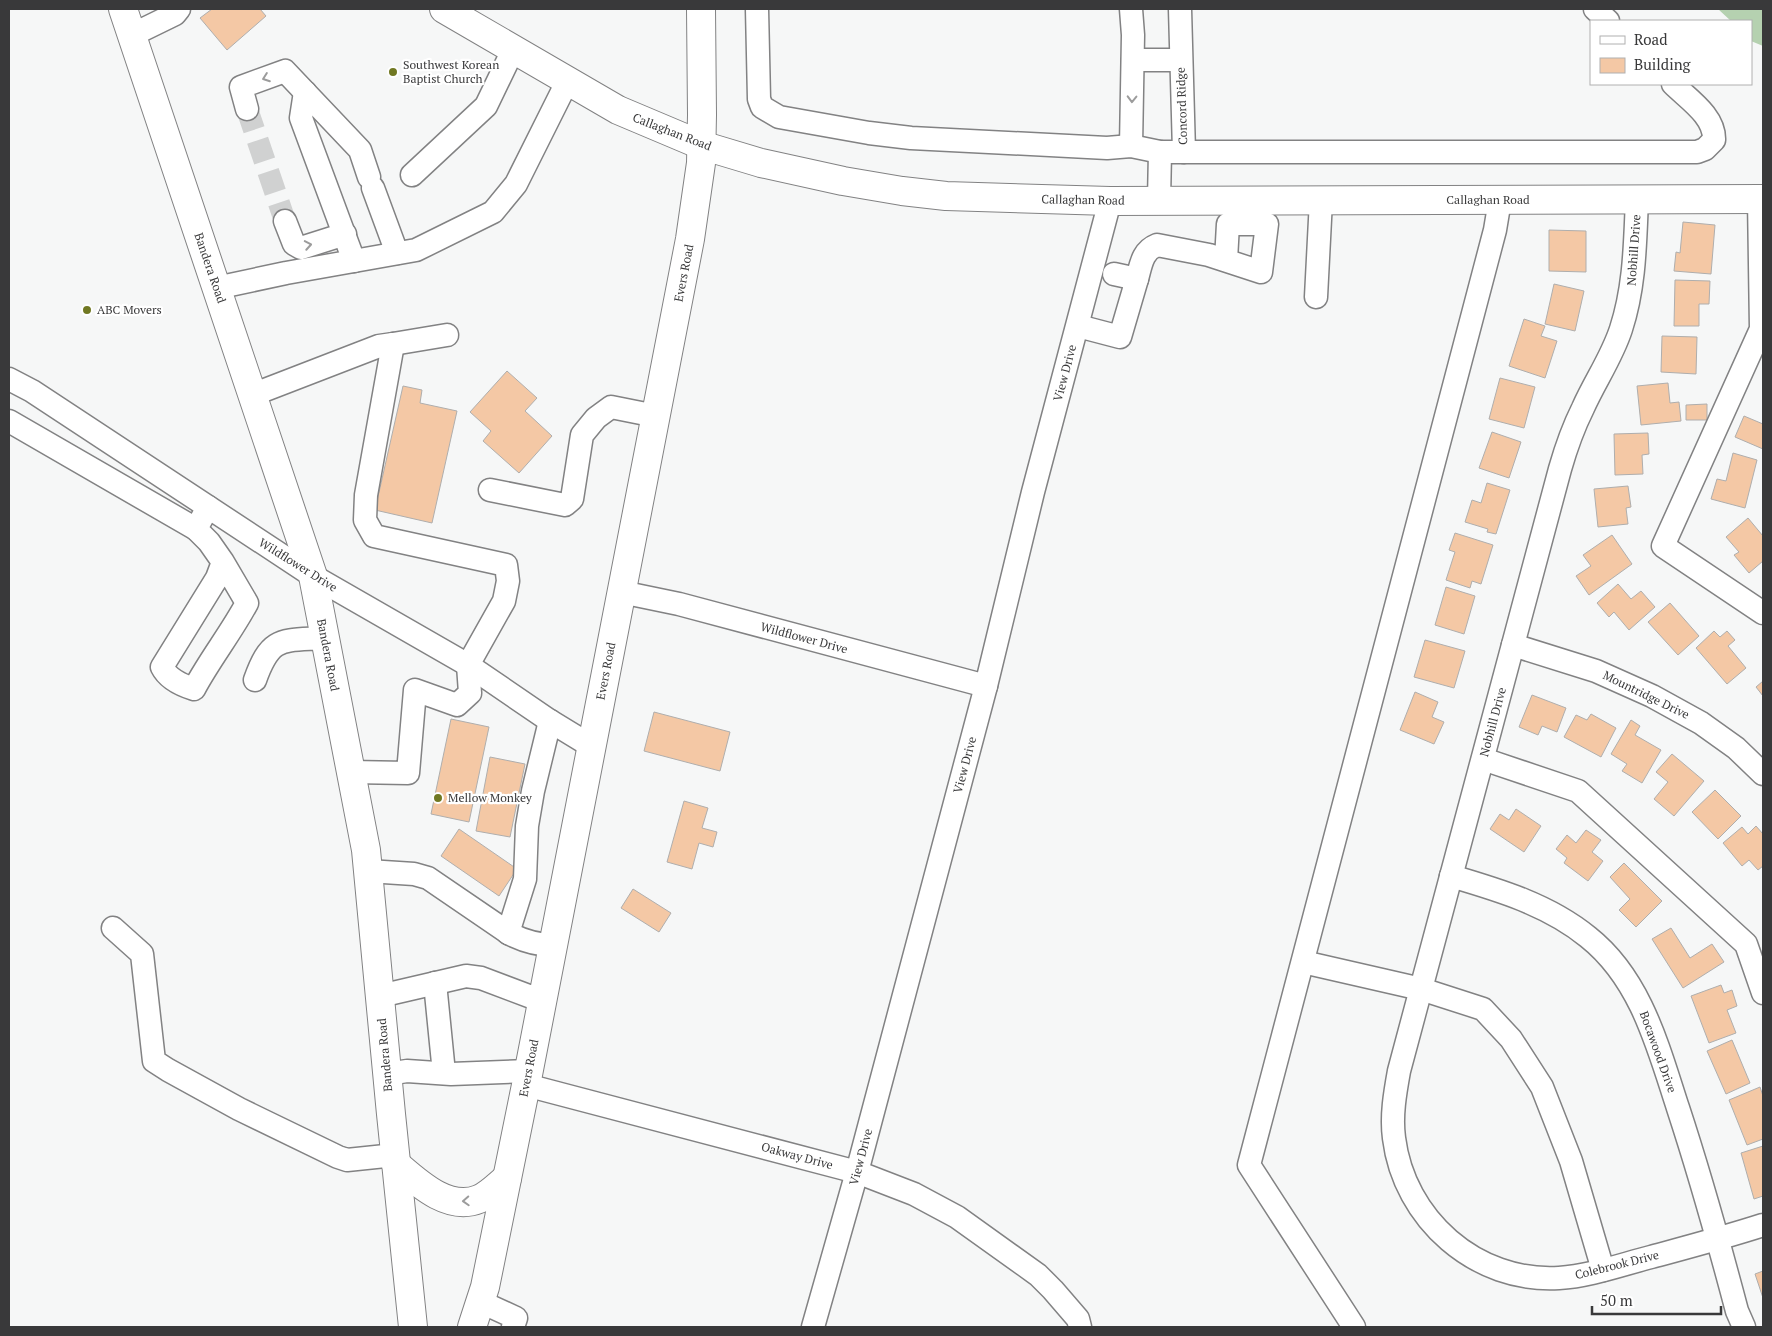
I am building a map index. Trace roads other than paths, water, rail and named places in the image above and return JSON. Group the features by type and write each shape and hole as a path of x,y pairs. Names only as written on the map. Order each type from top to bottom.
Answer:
{"main road":[{"name":"Bandera Road","path":"123,9 313,576 366,850 413,1327"},
{"name":"Evers Road","path":"474,1321 528,1078 690,239 701,163 701,9"},
{"name":"Callaghan Road","path":"449,10 567,82 618,110 701,145 760,163 843,181 902,191 946,196 1110,201 1761,199"},
{"path":"396,1160 425,1189 465,1203 485,1196 507,1178"}],"street":[{"path":"132,35 175,14 179,9"},
{"path":"757,9 757,85 762,107 779,117 869,133 911,138 1107,148 1131,146 1160,152 1697,152 1705,149 1714,140 1714,134 1708,118 1673,85"},
{"path":"1131,9 1134,35 1131,146"},
{"name":"Concord Ridge","path":"1180,9 1184,152"},
{"path":"1595,9 1607,20"},
{"path":"412,175 486,106 513,50"},
{"name":"Concord Ridge","path":"1133,60 1180,60"},
{"path":"247,109 241,87 285,71 360,150 397,253"},
{"path":"216,288 286,273 416,250 493,212 516,184 567,82"},
{"path":"305,92 301,118 354,261"},
{"name":"Concord Ridge","path":"1159,200 1160,152"},
{"name":"Nobhill Drive","path":"1447,1240 1424,1215 1411,1193 1401,1170 1394,1137 1394,1100 1399,1071 1560,469 1583,407 1610,357 1621,330 1629,301 1634,273 1637,199"},
{"path":"1761,199 1760,330 1663,546 1763,613"},
{"path":"1316,297 1322,200"},
{"path":"1354,1327 1249,1165 1440,443 1495,230 1500,200"},
{"name":"View Drive","path":"813,1327 858,1172 986,686 1031,501 1110,201"},
{"path":"285,221 294,244 301,248 345,234"},
{"path":"1078,326 1120,337 1144,257 1150,248 1157,245 1226,260"},
{"path":"1114,274 1137,279"},
{"path":"252,395 379,346 447,335"},
{"path":"351,772 408,773 415,690 457,705 470,693 468,665 504,601 508,581 506,565 374,536 365,520 366,495 393,344"},
{"name":"Wildflower Drive","path":"9,379 32,391 313,576 468,665 550,721 592,746"},
{"path":"490,490 565,505 572,498 582,435 596,418 611,407 656,416"},
{"path":"9,421 196,530 209,542 223,562 247,603 238,621 203,672 194,689 183,685 166,674 162,667 217,578 223,562"},
{"path":"196,530 208,507"},
{"name":"Wildflower Drive","path":"621,592 679,604 986,686"},
{"path":"255,680 261,663 271,648 284,641 325,638"},
{"name":"Mountridge Drive","path":"1513,645 1596,671 1652,696 1701,723 1736,748 1763,774"},
{"path":"508,933 525,879 531,800 550,721"},
{"path":"1483,759 1578,792 1746,944 1763,993"},
{"path":"368,871 414,874 428,878 508,933 523,941 540,945 553,945"},
{"name":"Bocawood Drive","path":"1451,876 1500,891 1551,912 1590,938 1625,976 1645,1014 1657,1044 1696,1162 1737,1311 1744,1327"},
{"path":"113,928 142,954 154,1061 240,1109 338,1157 347,1160 396,1160"},
{"path":"1302,962 1421,988 1482,1009 1511,1039 1542,1087 1572,1161 1603,1270"},
{"path":"380,996 466,976 481,978 542,1001"},
{"path":"436,983 444,1073"},
{"name":"Oakway Drive","path":"387,1074 407,1071 528,1078 858,1172 914,1194 957,1217 1038,1276 1078,1319 1080,1327"},
{"name":"Colebrook Drive","path":"1447,1240 1460,1250 1494,1268 1523,1276 1558,1278 1603,1270 1763,1225"},
{"path":"474,1321 516,1318 513,1327"}],"tunnel":[{"path":"247,109 285,221"}],"place":[{"name":"Southwest Korean Baptist Church","path":"393,72"},
{"name":"ABC Movers","path":"87,310"},
{"name":"Mellow Monkey","path":"438,798"}]}
